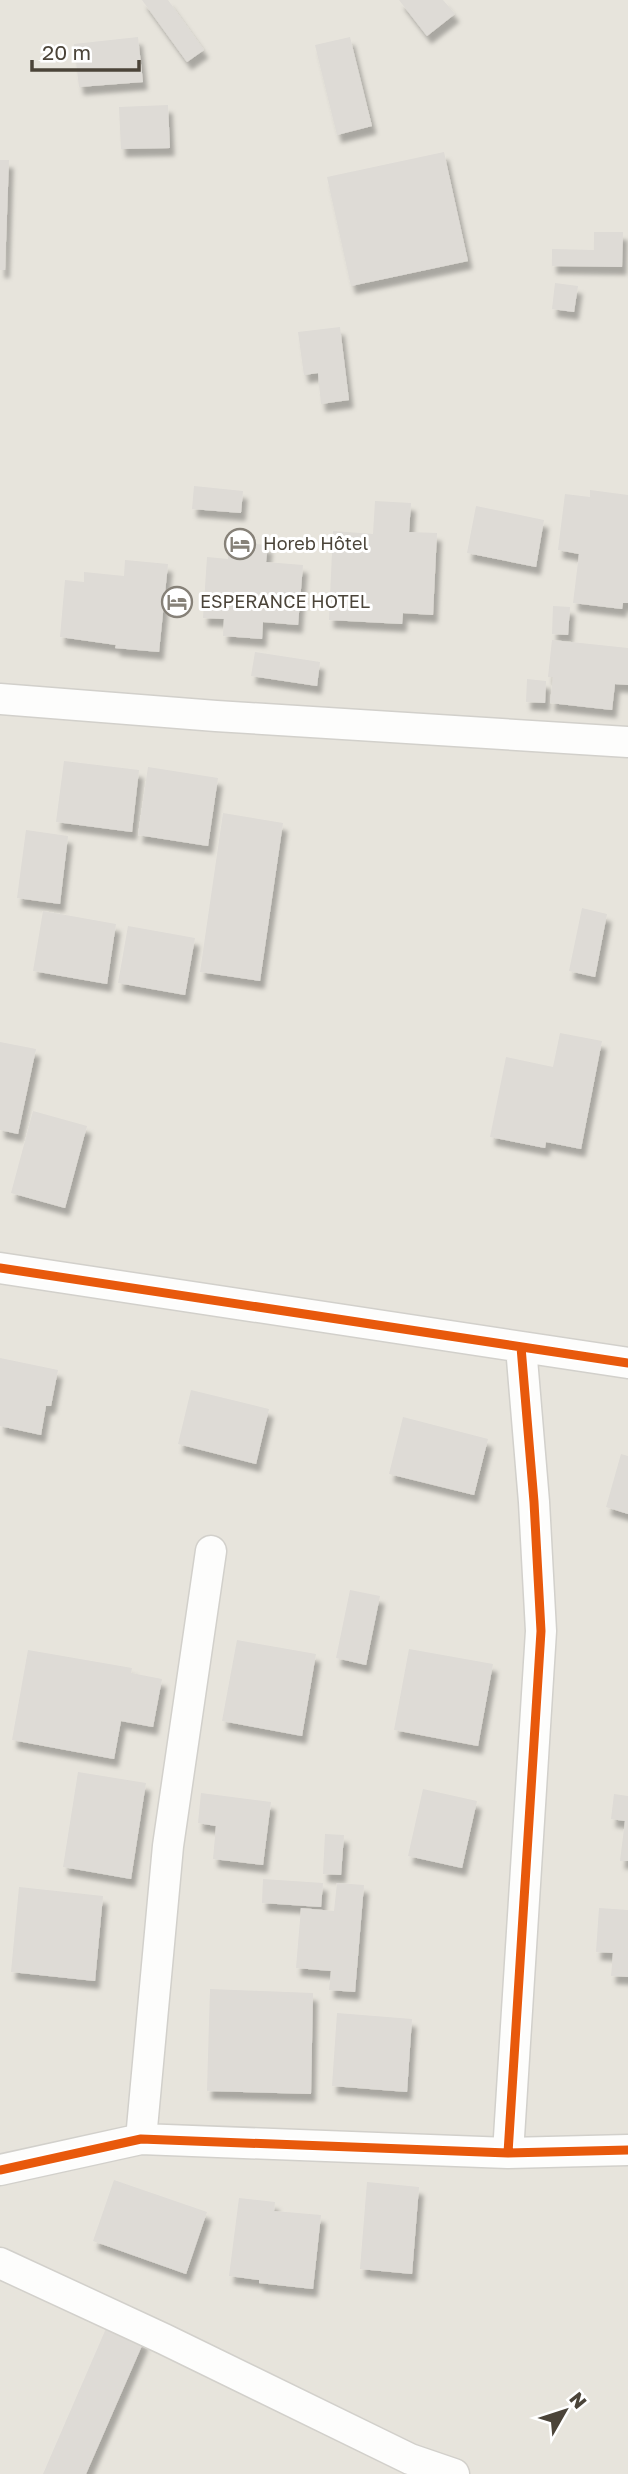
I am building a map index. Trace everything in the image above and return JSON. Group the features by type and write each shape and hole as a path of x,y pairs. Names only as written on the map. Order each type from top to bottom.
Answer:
{"street":[{"path":"0,699 216,716 628,742"},
{"path":"0,1268 628,1363"},
{"path":"508,2152 541,1631 534,1502 521,1348"},
{"path":"141,2139 168,1846 211,1551"},
{"path":"0,2170 141,2139 508,2152 628,2150"},
{"path":"0,2263 411,2459 454,2474"}],"shaded area":[{"path":"0,0 628,0 628,2474 0,2474"}],"building":[{"path":"142,0 168,0 204,50 187,62"},
{"path":"399,0 443,0 455,14 427,36"},
{"path":"138,37 143,82 79,87 74,44"},
{"path":"350,37 372,126 337,135 315,45"},
{"path":"168,105 170,148 121,149 119,107"},
{"path":"444,152 468,261 351,286 327,177"},
{"path":"0,160 9,160 5,270 0,270"},
{"path":"594,232 623,232 622,267 552,266 552,249 594,250"},
{"path":"555,283 578,286 574,312 552,309"},
{"path":"340,327 349,400 321,404 318,373 304,375 298,332"},
{"path":"194,486 243,491 241,513 192,509"},
{"path":"590,490 628,495 628,603 623,603 622,609 573,603 579,554 558,550 565,494 590,497"},
{"path":"375,501 411,503 409,532 437,533 433,615 403,613 402,624 329,620 333,531 373,534"},
{"path":"476,506 544,520 536,567 467,553"},
{"path":"229,542 268,545 266,562 303,565 298,625 263,622 262,639 223,636 224,619 203,618 207,557 228,559"},
{"path":"125,560 168,564 159,652 115,648 116,645 60,637 65,580 84,582 84,572 124,576"},
{"path":"553,606 570,607 568,635 552,634"},
{"path":"552,640 628,648 628,685 615,684 612,710 550,703 553,677 548,677"},
{"path":"255,652 320,662 317,686 251,676"},
{"path":"527,679 546,681 545,703 526,702"},
{"path":"64,761 139,770 132,832 56,822"},
{"path":"148,767 218,778 208,846 138,835"},
{"path":"223,813 283,823 260,981 200,972"},
{"path":"26,830 68,836 60,904 17,898"},
{"path":"582,908 607,914 595,977 569,971"},
{"path":"43,911 116,924 107,984 33,971"},
{"path":"128,926 195,938 185,995 118,983"},
{"path":"560,1033 602,1041 581,1149 546,1142 545,1148 490,1137 506,1057 553,1067"},
{"path":"0,1042 36,1049 18,1134 0,1130"},
{"path":"33,1111 87,1126 65,1208 11,1193"},
{"path":"0,1358 58,1370 51,1406 46,1406 41,1435 0,1426"},
{"path":"191,1390 269,1409 256,1464 178,1444"},
{"path":"403,1417 488,1439 474,1495 389,1474"},
{"path":"621,1454 628,1456 628,1514 606,1507"},
{"path":"350,1590 380,1596 366,1665 336,1658"},
{"path":"237,1640 316,1654 302,1736 222,1721"},
{"path":"409,1649 493,1664 478,1746 394,1730"},
{"path":"28,1650 132,1668 131,1673 162,1679 153,1727 121,1721 114,1759 12,1740"},
{"path":"78,1772 146,1783 131,1879 63,1867"},
{"path":"423,1789 477,1801 462,1868 408,1856"},
{"path":"201,1793 271,1802 263,1865 213,1859 216,1826 198,1823"},
{"path":"614,1794 628,1796 628,1861 620,1861 625,1821 611,1819"},
{"path":"325,1834 344,1835 341,1875 323,1874"},
{"path":"263,1879 323,1883 321,1907 262,1903"},
{"path":"337,1883 364,1885 355,1992 329,1990 331,1971 296,1968 301,1908 334,1911"},
{"path":"19,1887 103,1896 95,1981 11,1972"},
{"path":"599,1908 628,1910 628,1977 611,1976 613,1953 596,1952"},
{"path":"210,1989 313,1993 311,2094 207,2091"},
{"path":"337,2013 412,2019 407,2092 332,2086"},
{"path":"114,2180 207,2212 186,2274 93,2241"},
{"path":"367,2182 419,2187 412,2274 360,2269"},
{"path":"239,2198 275,2202 274,2211 321,2215 313,2289 259,2283 259,2280 229,2276"},
{"path":"108,2324 144,2341 86,2474 43,2474"}],"cycle path":[{"path":"0,1268 628,1363"},
{"path":"508,2153 541,1631 521,1347"},
{"path":"0,2170 141,2139 508,2153 628,2150"}],"place":[{"name":"Horeb Hôtel","path":"240,544"},
{"name":"ESPERANCE HOTEL","path":"177,602"}]}
